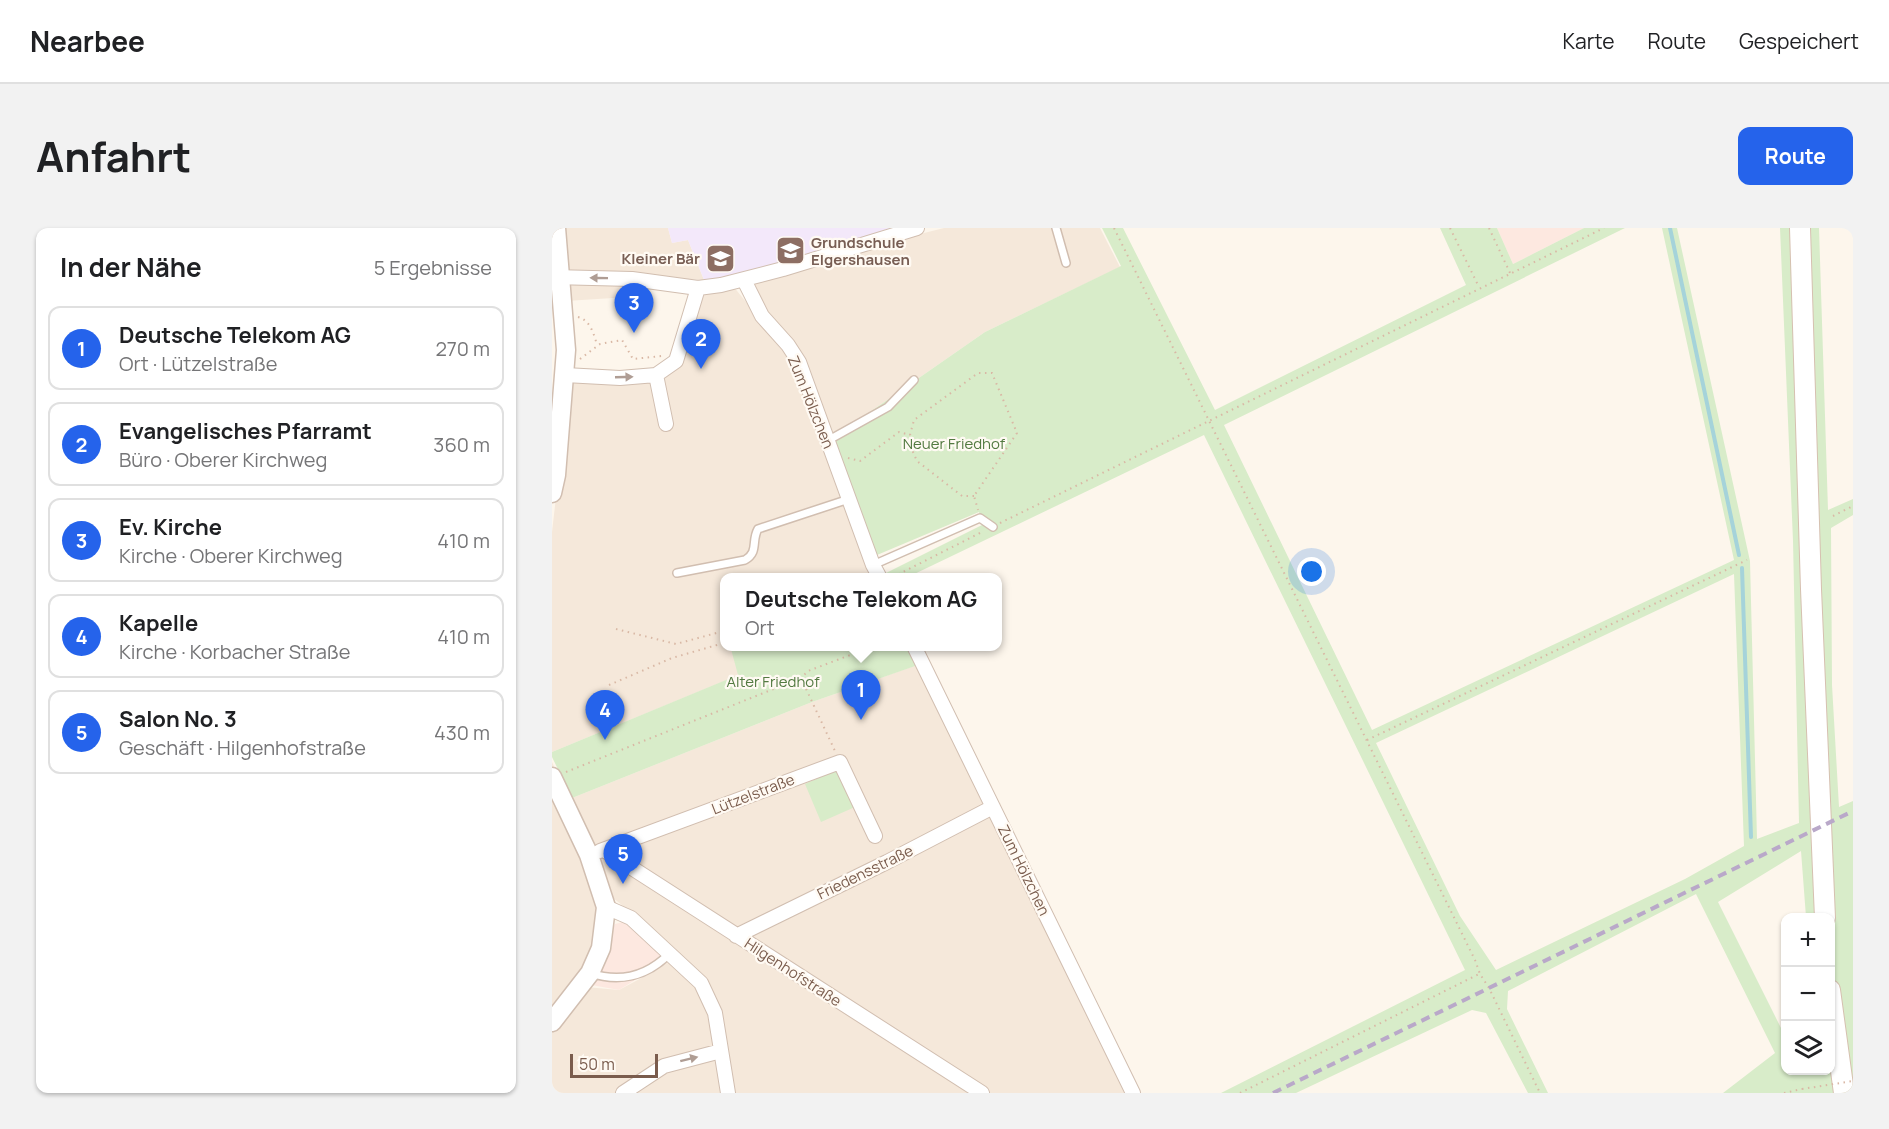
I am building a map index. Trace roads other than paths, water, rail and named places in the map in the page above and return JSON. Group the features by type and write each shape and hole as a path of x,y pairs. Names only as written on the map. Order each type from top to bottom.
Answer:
{"main road":[{"path":"1800,228 1811,589 1825,913"},
{"path":"1834,1021 1844,1093"}],"street":[{"path":"552,494 556,475 556,417 565,375 559,350 564,318 557,277 556,228"},
{"path":"557,277 632,279 699,288 744,280 917,228"},
{"name":"Zum Hölzchen","path":"744,280 762,316 788,345 799,362 877,573"},
{"path":"565,375 620,378 656,375 676,362 699,288"},
{"path":"656,375 666,424"},
{"name":"Zum Hölzchen","path":"916,651 1133,1093"},
{"name":"Lützelstraße","path":"597,852 840,762 875,836"},
{"path":"552,1023 590,973 601,948 606,907 597,852 557,776"},
{"name":"Friedensstraße","path":"736,936 993,807"},
{"name":"Hilgenhofstraße","path":"597,852 736,936 981,1093"},
{"path":"606,907 631,918 701,983 715,1013 728,1093"},
{"path":"623,1093 664,1066 721,1051"}],"lane":[{"path":"1056,228 1066,263"},
{"path":"827,441 888,407 914,380"},
{"path":"677,573 745,560 752,556 755,550 754,535 758,529 849,499"},
{"path":"873,565 980,518 993,527"},
{"path":"590,973 605,978 626,979 644,971 669,954"}],"waterway":[{"path":"1670,228 1739,555"},
{"path":"1742,568 1751,837"}],"railway":[{"path":"1273,1093 1853,811"}],"place":[{"name":"Grundschule Elgershausen","path":"790,251"},
{"name":"Kleiner Bär","path":"721,258"},
{"name":"Ev. Kirche","path":"634,333"},
{"name":"Evangelisches Pfarramt","path":"701,369"},
{"name":"Deutsche Telekom AG","path":"861,720"},
{"name":"Kapelle","path":"605,740"},
{"name":"Salon No. 3","path":"623,884"}],"park label":[{"name":"Neuer Friedhof","path":"954,443"},
{"name":"Alter Friedhof","path":"773,681"}]}
